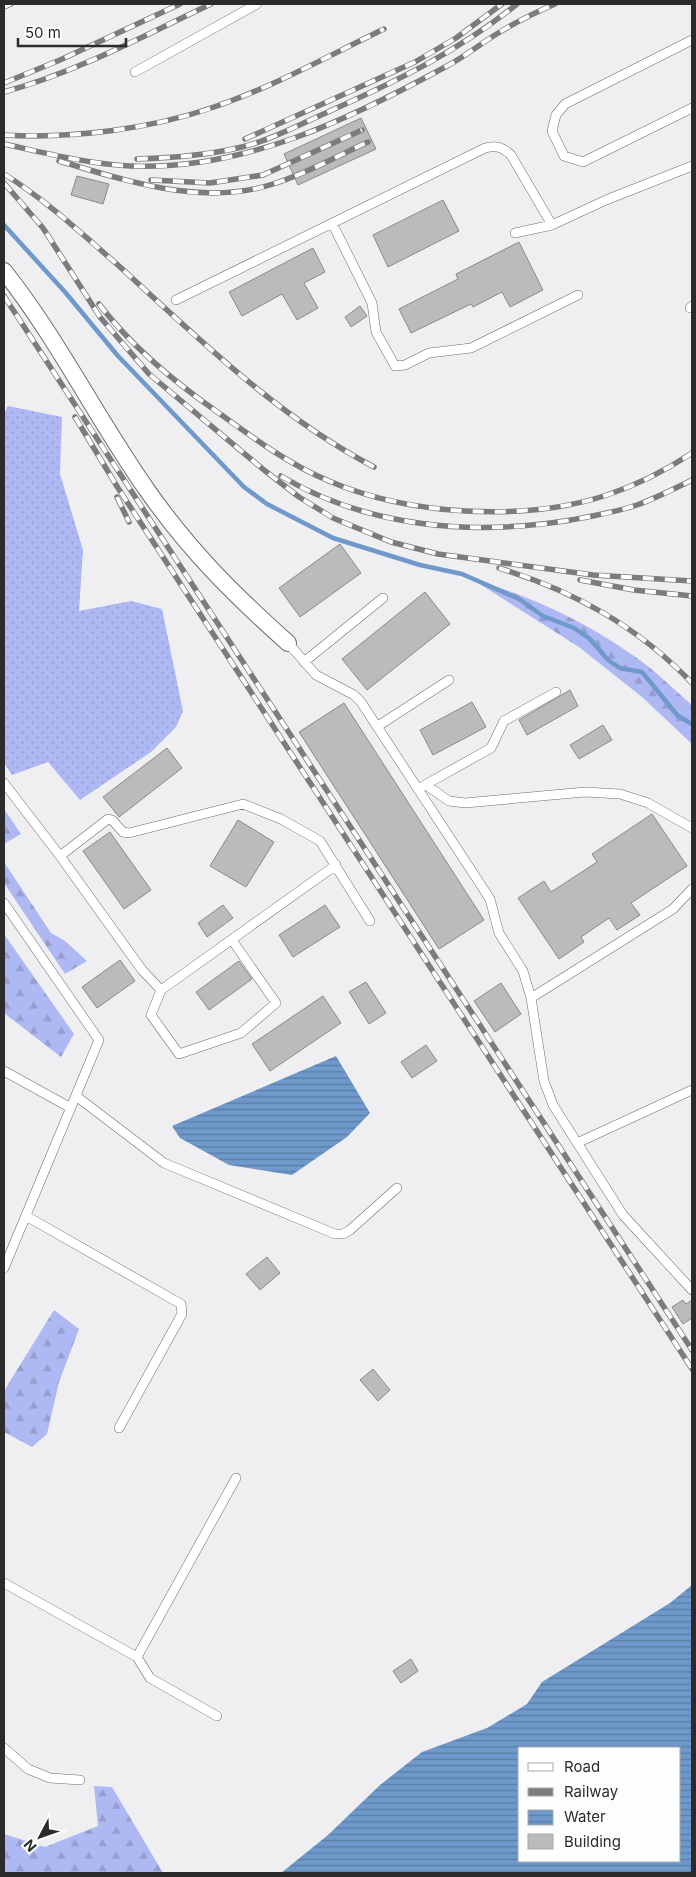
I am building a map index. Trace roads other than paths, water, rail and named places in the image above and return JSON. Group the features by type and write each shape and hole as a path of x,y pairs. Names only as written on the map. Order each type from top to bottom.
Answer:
{"street":[{"path":"4,272 44,326 146,488 191,549 234,594 288,642"}],"lane":[{"path":"135,72 257,4"},
{"path":"692,40 565,104 556,115 552,131 564,156 583,162 692,108"},
{"path":"176,300 484,148 494,145 503,148 511,155 552,225"},
{"path":"515,233 552,225 606,200 692,166"},
{"path":"332,223 372,303 376,332 395,366 405,365 429,353 471,348 578,296"},
{"path":"304,662 383,598"},
{"path":"288,642 316,675 354,695 362,702 422,787 490,899 499,934 523,971 531,998 544,1081 553,1105 623,1215 692,1290"},
{"path":"378,726 449,680"},
{"path":"422,787 491,748 504,721 556,692"},
{"path":"4,783 60,856 142,970 161,990"},
{"path":"422,787 449,801 465,803 585,792 620,794 648,803 692,828"},
{"path":"60,856 108,820 112,820 123,832 129,833 243,804 281,819 320,841 370,921"},
{"path":"232,940 276,1003 241,1033 179,1054 151,1015 161,990 336,865"},
{"path":"531,998 673,909 692,889"},
{"path":"4,903 99,1040 4,1268"},
{"path":"4,1071 71,1108"},
{"path":"577,1143 692,1090"},
{"path":"76,1096 164,1163 335,1234 343,1234 350,1230 397,1188"},
{"path":"26,1216 181,1304 182,1314 119,1428"},
{"path":"137,1657 236,1478"},
{"path":"4,1583 137,1657 150,1678 218,1716"},
{"path":"4,1748 28,1769 50,1778 80,1780"}],"water":[{"path":"336,1056 370,1113 347,1137 292,1175 229,1165 180,1138 172,1126"},
{"path":"692,1585 692,1873 281,1873 328,1835 380,1785 422,1752 487,1728 527,1704 542,1682 670,1603"}],"waterway":[{"path":"4,225 65,292 118,356 244,487 267,504 333,538 420,565 462,574 519,599 543,616 574,628 590,639 608,660 620,668 642,672 678,716 692,724"}],"railway":[{"path":"4,7 11,4"},
{"path":"4,83 60,60 180,4"},
{"path":"4,92 84,64 211,4"},
{"path":"245,139 415,62 456,38 502,4"},
{"path":"137,159 216,152 242,147 276,136 427,64 473,36 517,4"},
{"path":"4,144 82,161 130,166 172,165 214,160 255,151 295,138 373,105 453,62 517,22 555,4"},
{"path":"4,135 83,134 138,127 190,115 258,90 384,29"},
{"path":"151,180 210,183 263,175 362,130"},
{"path":"59,161 165,189 219,193 246,190 285,180 368,142"},
{"path":"4,174 63,218 240,375 304,424 338,447 374,467"},
{"path":"4,183 43,228 100,317 149,374 264,470 299,497 333,518 391,542 438,554 593,575 692,581"},
{"path":"4,296 692,1350"},
{"path":"99,304 139,349 200,400 243,431 299,467 329,481 394,501 429,508 502,512 572,504 627,488 660,472 692,453"},
{"path":"75,417 118,488 692,1369"},
{"path":"281,476 314,493 349,507 385,517 422,524 459,527 534,525 613,512 644,502 692,480"},
{"path":"117,497 129,522"},
{"path":"499,568 527,577 579,599 603,613 649,644 692,683"},
{"path":"580,580 634,590 692,596"}]}
